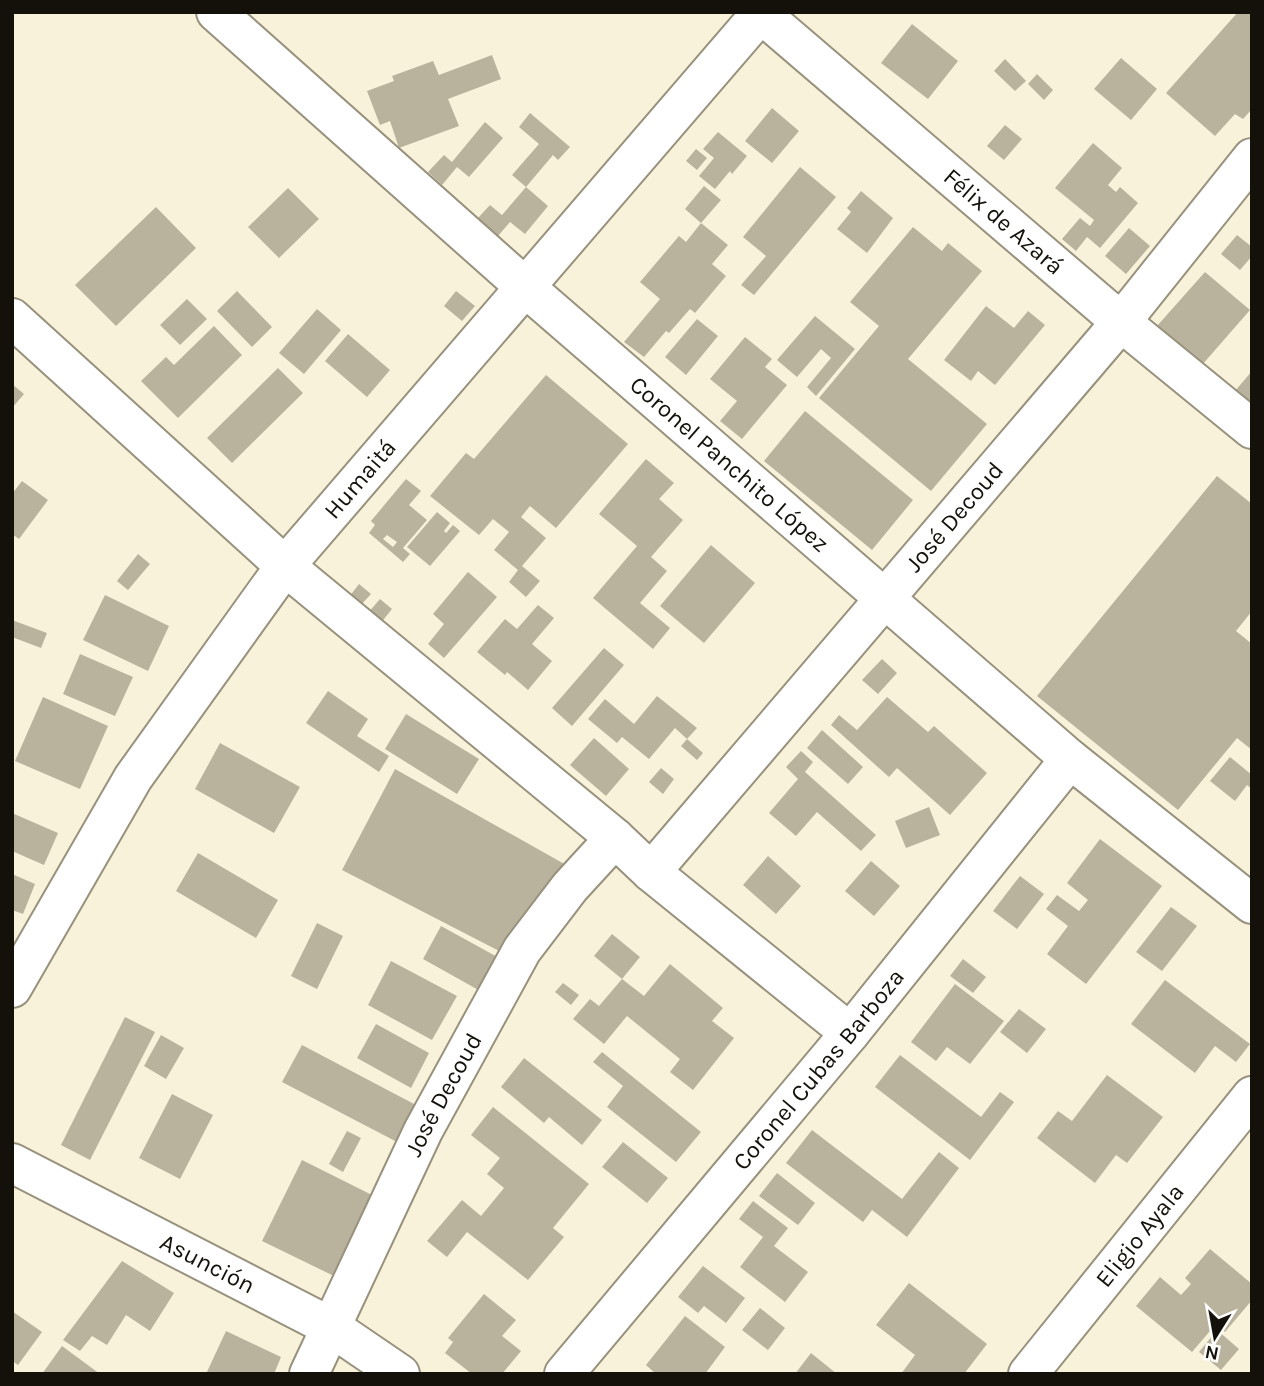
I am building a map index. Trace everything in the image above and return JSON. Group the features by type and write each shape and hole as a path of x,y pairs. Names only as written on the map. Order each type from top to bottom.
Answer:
{"street":[{"name":"Coronel Panchito López","path":"216,12 525,287 1070,759 1248,894"},
{"name":"Humaitá","path":"12,988 133,778 285,566 760,13"},
{"name":"Félix de Azará","path":"760,13 1121,322 1252,429"},
{"name":"José Decoud","path":"651,872 1121,322 1252,158"},
{"path":"12,318 285,566 615,838 651,872 850,1033"},
{"name":"Coronel Cubas Barboza","path":"564,1374 850,1033 1070,759"},
{"name":"José Decoud","path":"309,1374 423,1131 522,950 570,887 615,838"},
{"name":"Eligio Ayala","path":"1028,1374 1252,1096"},
{"name":"Asunción","path":"12,1163 331,1326 400,1374"}],"building":[{"path":"1238,12 1252,12 1252,109 1243,119 1235,114 1215,136 1166,93"},
{"path":"912,24 958,61 928,99 881,63"},
{"path":"492,55 501,79 448,99 459,126 399,148 390,121 380,125 367,91 394,81 392,76 433,61 439,75"},
{"path":"1121,58 1157,89 1131,120 1094,89"},
{"path":"1005,59 1026,81 1015,91 994,71"},
{"path":"1037,74 1053,90 1044,100 1028,84"},
{"path":"772,108 799,131 772,163 745,141"},
{"path":"530,113 570,147 558,160 553,155 526,187 512,175 539,144 519,127"},
{"path":"485,122 503,138 469,177 457,167 442,185 428,172 444,155 452,162"},
{"path":"1005,125 1022,139 1004,160 987,146"},
{"path":"718,132 747,156 715,189 699,176 714,158 703,149"},
{"path":"1093,143 1122,168 1108,185 1116,192 1120,187 1138,203 1100,248 1087,237 1076,251 1062,239 1080,218 1090,226 1094,220 1055,188"},
{"path":"696,149 707,158 697,170 686,161"},
{"path":"800,167 836,197 754,295 741,285 766,256 743,237"},
{"path":"704,186 721,200 701,223 685,209"},
{"path":"526,187 548,206 525,234 510,222 498,236 478,218 490,205 502,215"},
{"path":"288,188 319,219 279,258 248,227"},
{"path":"861,191 893,218 867,253 837,229 851,212 847,208"},
{"path":"156,207 196,248 116,326 75,285"},
{"path":"701,223 728,245 712,264 726,276 695,313 690,309 669,333 666,331 644,357 624,342 660,299 640,282 679,236 686,242"},
{"path":"913,227 942,251 948,243 982,271 908,359 987,424 931,491 819,398 879,326 850,302"},
{"path":"1129,228 1150,246 1126,274 1105,256"},
{"path":"1237,235 1252,247 1252,256 1240,270 1221,254"},
{"path":"1205,272 1250,310 1202,365 1157,326"},
{"path":"237,291 272,327 252,347 217,311"},
{"path":"456,291 475,306 462,321 444,306"},
{"path":"187,299 207,319 180,345 160,325"},
{"path":"986,306 1014,328 1028,311 1045,325 995,385 978,371 971,381 944,360"},
{"path":"317,309 341,330 304,374 279,353"},
{"path":"815,316 855,349 816,396 807,387 831,358 821,349 797,377 777,360"},
{"path":"697,319 718,336 686,375 665,357"},
{"path":"214,326 242,355 178,418 141,381 166,357 174,365"},
{"path":"348,334 390,370 367,397 325,361"},
{"path":"745,337 772,359 765,367 787,385 742,439 720,421 737,401 710,379"},
{"path":"278,368 303,393 232,463 207,438"},
{"path":"1252,371 1252,405 1235,391"},
{"path":"546,375 628,444 556,528 530,506 521,517 546,538 522,566 540,581 526,597 509,582 518,570 494,550 509,532 493,519 479,535 430,496 466,453 474,459"},
{"path":"12,384 24,394 12,408"},
{"path":"805,411 913,500 872,550 764,461"},
{"path":"646,459 674,483 659,499 683,520 651,557 667,571 640,603 670,628 653,649 593,598 637,546 599,514"},
{"path":"1217,476 1252,504 1252,611 1236,631 1252,644 1252,750 1237,738 1178,810 1037,696"},
{"path":"406,479 421,491 409,505 427,520 403,548 410,554 403,562 369,533 375,525 371,521","holes":["387,535 397,542 393,547 383,539"]},
{"path":"22,481 48,500 19,539 12,534 12,494"},
{"path":"437,512 450,523 444,531 446,533 453,525 460,531 430,566 407,547"},
{"path":"711,545 755,583 704,643 660,606"},
{"path":"138,554 150,564 128,590 117,581"},
{"path":"468,572 497,597 444,658 428,644 444,624 433,614"},
{"path":"359,584 371,594 360,606 349,597"},
{"path":"105,595 169,626 148,671 83,640"},
{"path":"380,599 392,609 380,624 368,613"},
{"path":"538,605 554,618 532,644 552,661 528,690 477,652 505,619 517,629"},
{"path":"12,620 47,633 41,648 12,637"},
{"path":"604,648 624,665 572,726 552,708"},
{"path":"80,654 133,677 115,716 63,694"},
{"path":"882,659 897,673 878,694 862,680"},
{"path":"328,691 368,719 357,736 389,756 379,772 306,723"},
{"path":"657,696 697,728 687,739 675,728 649,759 622,737 617,743 588,719 605,699 634,724"},
{"path":"43,697 108,726 80,789 15,761"},
{"path":"887,697 928,732 934,726 987,773 950,815 897,768 889,777 831,725 839,715 857,730"},
{"path":"406,714 479,759 457,794 385,749"},
{"path":"822,730 863,767 848,784 807,748"},
{"path":"594,738 629,769 606,796 570,765"},
{"path":"687,739 703,753 697,760 681,746"},
{"path":"220,743 300,787 274,833 195,789"},
{"path":"801,751 813,762 805,772 876,835 861,851 817,812 796,836 769,813 798,779 786,767"},
{"path":"1230,757 1252,775 1252,789 1247,785 1235,801 1210,781"},
{"path":"661,768 674,779 663,794 649,782"},
{"path":"395,769 568,866 505,954 342,870"},
{"path":"929,807 940,835 906,848 895,821"},
{"path":"12,813 58,833 44,865 12,851"},
{"path":"1100,839 1162,886 1086,984 1047,954 1068,926 1046,909 1057,895 1079,911 1088,900 1067,883"},
{"path":"198,853 278,900 256,938 176,891"},
{"path":"768,856 801,886 776,914 743,885"},
{"path":"871,861 900,886 874,916 845,891"},
{"path":"12,874 35,884 23,914 12,910"},
{"path":"1020,876 1044,894 1017,929 993,911"},
{"path":"1171,907 1197,926 1162,971 1136,952"},
{"path":"317,923 343,936 317,989 291,976"},
{"path":"441,926 501,959 482,992 423,959"},
{"path":"612,934 640,957 622,979 594,956"},
{"path":"963,959 986,977 973,993 950,976"},
{"path":"391,961 457,996 432,1040 368,1005"},
{"path":"670,964 723,1008 712,1021 734,1038 693,1090 670,1072 680,1059 627,1016 604,1044 573,1019 590,999 599,1006 622,979 644,996"},
{"path":"1165,980 1250,1044 1236,1062 1215,1046 1195,1073 1131,1024"},
{"path":"563,983 579,995 571,1005 555,992"},
{"path":"955,984 1004,1021 970,1064 947,1047 936,1061 911,1042"},
{"path":"1019,1009 1046,1029 1027,1053 1000,1032"},
{"path":"125,1017 155,1032 90,1160 61,1145"},
{"path":"376,1024 429,1053 411,1088 357,1058"},
{"path":"161,1035 184,1048 166,1079 144,1066"},
{"path":"302,1045 416,1105 397,1142 282,1082"},
{"path":"602,1052 701,1132 676,1162 607,1107 623,1086 593,1062"},
{"path":"900,1055 981,1117 1000,1092 1014,1102 970,1160 875,1087"},
{"path":"524,1058 602,1120 582,1145 549,1117 544,1123 501,1087"},
{"path":"1107,1075 1163,1117 1127,1163 1116,1155 1095,1183 1037,1138 1058,1111 1072,1121"},
{"path":"172,1094 213,1115 180,1179 139,1158"},
{"path":"493,1107 589,1184 553,1228 564,1237 528,1280 467,1232 447,1257 427,1241 462,1200 481,1216 504,1188 487,1174 500,1158 471,1135"},
{"path":"812,1130 902,1199 939,1152 959,1168 907,1237 872,1210 863,1222 786,1163"},
{"path":"347,1131 361,1138 343,1172 329,1164"},
{"path":"623,1142 668,1178 647,1203 602,1167"},
{"path":"302,1160 378,1198 338,1278 262,1241"},
{"path":"777,1173 815,1203 798,1225 759,1196"},
{"path":"753,1201 788,1228 774,1246 808,1272 785,1302 740,1267 763,1237 739,1219"},
{"path":"1210,1249 1252,1284 1252,1300 1225,1332 1216,1324 1192,1352 1136,1306 1160,1277 1181,1295 1191,1284 1185,1278"},
{"path":"122,1261 174,1293 150,1331 126,1315 107,1345 92,1336 80,1351 63,1340"},
{"path":"703,1266 745,1298 726,1323 704,1306 698,1313 678,1297"},
{"path":"909,1283 987,1344 964,1374 901,1374 915,1355 876,1325"},
{"path":"484,1294 516,1320 502,1336 521,1351 502,1374 472,1374 445,1353 453,1342 448,1338"},
{"path":"760,1308 785,1328 768,1350 742,1330"},
{"path":"12,1311 42,1332 18,1365 12,1361"},
{"path":"685,1316 725,1347 705,1374 656,1374 646,1365"},
{"path":"1217,1330 1239,1349 1221,1370 1199,1352"},
{"path":"226,1331 281,1357 274,1374 206,1374"},
{"path":"62,1346 100,1374 42,1374"},
{"path":"811,1353 837,1374 795,1374"}]}
